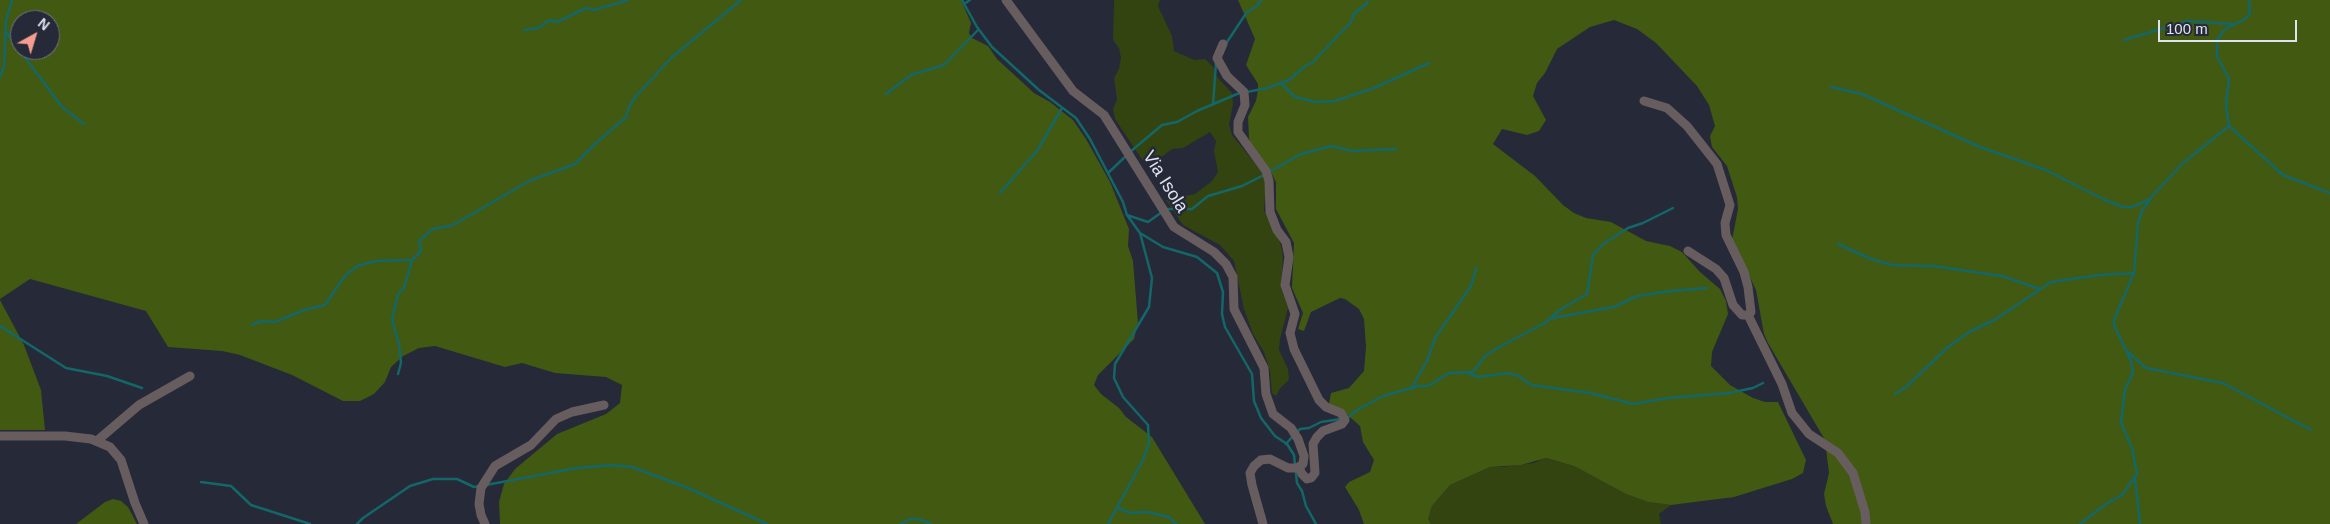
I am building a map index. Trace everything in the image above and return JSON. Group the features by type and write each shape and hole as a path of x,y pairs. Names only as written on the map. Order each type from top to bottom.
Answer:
{"street":[{"name":"Via Isola","path":"1006,0 1073,91 1104,115 1174,227 1214,252 1226,264 1233,277 1234,308 1264,368 1266,394 1273,414 1291,428 1298,439 1304,456 1302,464 1299,466"},
{"path":"1223,44 1217,58 1227,76 1244,92 1245,105 1238,122 1238,132 1266,171 1269,181 1270,212 1277,230 1286,242 1289,257 1285,285 1295,314 1290,333 1294,349 1320,400 1326,407 1341,413 1345,420 1342,424 1323,430 1317,436 1313,444 1315,473 1311,478 1307,479 1302,474 1299,466 1288,468 1270,459 1261,460 1254,466 1250,473 1263,524"},
{"path":"1644,101 1667,108 1687,126 1717,164 1730,205 1725,223 1726,235 1744,272 1748,287 1751,312 1748,315"},
{"path":"1688,251 1716,269 1724,278 1732,305 1742,315 1748,315"},
{"path":"1748,315 1782,384 1792,413 1809,434 1838,453 1853,473 1865,512 1866,524"},
{"path":"98,440 139,405 190,376"},
{"path":"485,524 480,510 481,488 495,466 531,445 556,418 572,412 604,405"},
{"path":"0,436 65,436 98,440 110,447 121,460 134,503 144,524"}],"green space":[{"path":"0,0 961,0 971,23 969,33 972,38 988,46 997,59 1034,93 1050,102 1073,120 1110,182 1129,229 1128,246 1133,261 1138,323 1134,339 1098,375 1094,385 1126,417 1152,437 1205,524 500,524 499,502 504,484 515,469 557,434 606,414 620,403 622,385 606,377 555,373 522,363 505,367 435,346 419,348 403,356 391,367 385,382 374,394 360,401 343,401 292,375 240,355 222,351 168,347 146,311 30,279 0,299"},
{"path":"1114,0 1160,0 1158,6 1172,36 1174,51 1194,60 1205,59 1213,67 1217,77 1232,93 1233,104 1229,125 1232,135 1261,171 1266,181 1264,211 1281,245 1283,256 1281,288 1288,308 1279,350 1288,369 1289,380 1281,387 1276,396 1272,393 1270,371 1264,352 1253,334 1244,309 1234,261 1220,245 1183,225 1166,200 1195,194 1212,181 1218,172 1214,151 1216,141 1210,132 1183,148 1172,149 1163,156 1153,156 1143,161 1115,119 1113,109 1117,99 1114,78 1119,69 1121,58 1119,48 1113,40"},
{"path":"1238,0 2330,0 2330,524 1833,524 1826,506 1824,494 1829,473 1825,440 1768,343 1764,334 1756,290 1732,240 1738,209 1737,197 1727,166 1712,147 1710,136 1715,126 1709,105 1697,86 1656,43 1637,29 1614,20 1590,27 1557,49 1545,73 1537,83 1533,96 1546,120 1539,131 1527,135 1502,129 1493,144 1535,176 1563,205 1574,213 1586,218 1611,222 1646,241 1670,246 1682,252 1700,272 1720,289 1726,301 1728,314 1712,352 1711,366 1730,385 1753,398 1765,402 1778,402 1806,460 1803,473 1792,479 1734,497 1671,505 1648,502 1626,494 1574,466 1546,458 1521,465 1490,467 1450,485 1432,506 1428,519 1431,524 1364,524 1359,510 1345,487 1349,482 1370,472 1374,460 1363,442 1360,426 1343,411 1329,404 1331,393 1349,388 1364,371 1366,347 1364,319 1359,309 1345,299 1340,298 1311,312 1304,331 1298,329 1303,313 1292,288 1294,243 1276,209 1276,182 1268,167 1250,143 1249,138 1248,117 1256,101 1258,84 1246,65 1255,39"},
{"path":"0,300 24,345 41,390 45,430 0,430"},
{"path":"1545,458 1574,466 1626,494 1648,502 1671,505 1659,514 1661,524 1431,524 1428,519 1432,506 1450,485 1490,467 1534,463"},
{"path":"113,499 121,501 128,507 137,524 76,524 105,502"}],"waterway":[{"path":"0,77 4,67 6,21 12,0"},
{"path":"524,30 538,28 550,20 557,22 586,8 594,10 628,0"},
{"path":"252,325 261,321 275,322 304,310 325,305 344,277 357,266 376,261 412,260 421,251 419,241 433,229 453,225 529,181 575,164 626,117 629,107 637,95 671,58 741,0"},
{"path":"962,0 977,27 992,47 1039,90 1076,118 1090,139 1123,202 1127,215 1140,233 1152,278 1149,307 1115,364 1114,378 1123,397 1148,425 1149,443 1143,460 1108,524"},
{"path":"964,4 970,0"},
{"path":"1225,45 1247,12 1257,6 1261,0"},
{"path":"2249,0 2250,13 2245,19 2225,29 2217,40 2217,56 2229,79 2226,105 2229,126 2283,175 2330,193"},
{"path":"1130,152 1162,125 1177,122 1197,111 1237,94 1267,88 1289,80 1313,62 1351,22 1353,15 1368,2"},
{"path":"2124,40 2188,21 2232,24"},
{"path":"886,94 911,75 944,65 978,30"},
{"path":"6,32 62,107 84,124"},
{"path":"1213,105 1216,63"},
{"path":"1282,84 1295,97 1315,102 1335,101 1374,88 1429,63"},
{"path":"1831,87 1862,94 1980,147 2046,170 2123,207 2132,207 2148,200"},
{"path":"1000,193 1037,151 1062,108"},
{"path":"2080,524 2106,504 2122,495 2137,474 2132,448 2121,423 2125,390 2133,372 2131,361 2114,325 2114,320 2134,273 2138,223 2142,211 2153,195 2183,163 2229,126"},
{"path":"1269,172 1301,154 1331,146 1352,151 1396,149"},
{"path":"1108,173 1126,156"},
{"path":"1167,209 1192,209 1208,196 1242,186 1264,175"},
{"path":"1346,419 1357,410 1383,396 1419,386 1428,386 1449,373 1473,372 1485,356 1545,323 1561,309 1587,294 1593,255 1603,244 1628,228 1643,223 1673,208"},
{"path":"1127,215 1148,222 1162,212"},
{"path":"1140,233 1163,247 1197,257 1217,273 1223,292 1222,314 1225,327 1252,374 1254,401 1261,418 1275,436 1287,444 1294,455 1297,483 1302,491 1306,506 1316,524"},
{"path":"1838,244 1871,259 1892,265 1933,266 2002,276 2040,289"},
{"path":"398,374 401,363 399,344 392,320 398,294 404,288 412,260"},
{"path":"1411,389 1427,361 1435,338 1471,286 1476,268"},
{"path":"1895,394 1906,387 1948,347 1969,332 1996,319 2051,282 2100,275 2134,273"},
{"path":"1552,318 1614,307 1637,296 1707,288"},
{"path":"0,326 66,368 107,376 142,388"},
{"path":"2127,351 2146,368 2223,383 2311,430"},
{"path":"1465,372 1478,377 1508,373 1519,376 1531,385 1590,393 1633,404 1668,398 1729,393 1753,388 1763,383"},
{"path":"1297,432 1300,429 1309,428 1321,422 1341,419"},
{"path":"1286,444 1293,436"},
{"path":"486,485 577,468 612,465 632,467 688,488 767,524"},
{"path":"2135,478 2140,524"},
{"path":"357,524 410,486 433,479 457,479 474,487 480,486"},
{"path":"201,482 231,486 251,505 310,524"},
{"path":"1118,508 1130,513 1147,512 1169,517 1176,524"},
{"path":"900,524 910,519 919,519 931,524"}]}
